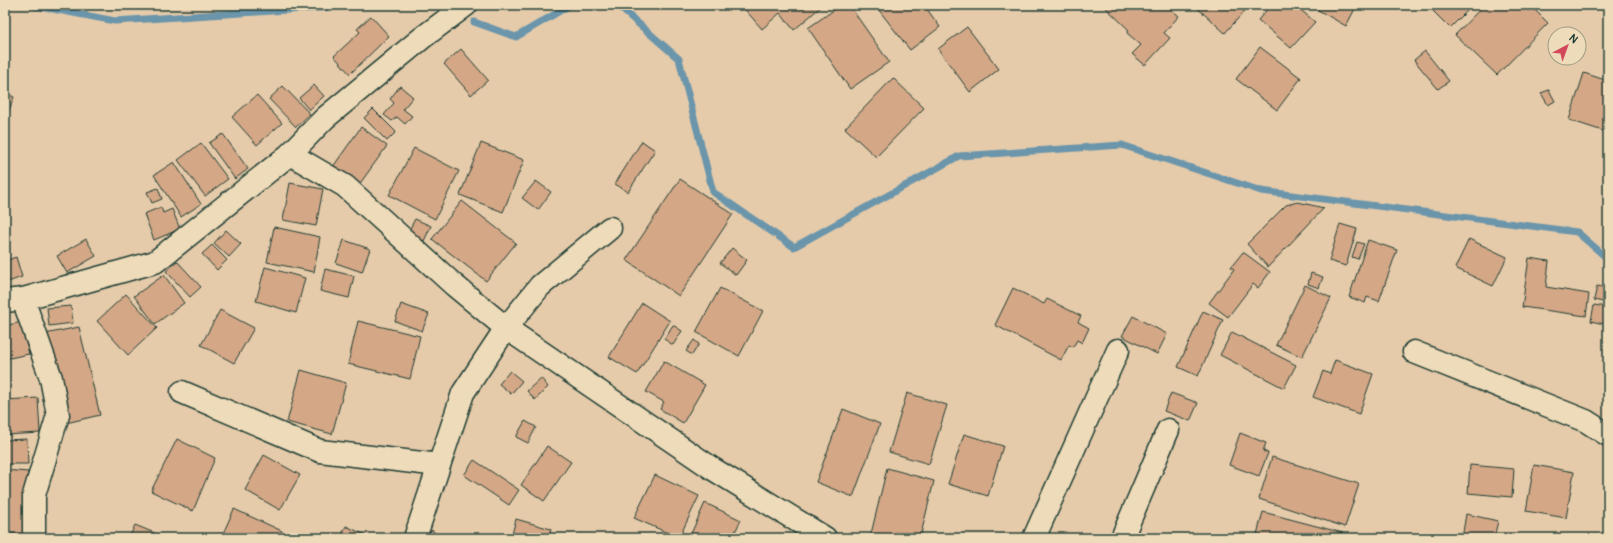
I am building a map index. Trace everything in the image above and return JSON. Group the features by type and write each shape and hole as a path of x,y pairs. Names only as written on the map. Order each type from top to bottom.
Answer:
{"street":[{"path":"34,538 34,495 58,415 51,378 14,300 155,262 290,154 325,118 422,38 466,5"},
{"path":"290,154 345,186 454,285 506,328 713,469 825,538"},
{"path":"414,538 463,393 506,328 540,286 610,228"},
{"path":"1034,538 1118,350"},
{"path":"1414,352 1586,421 1608,435"},
{"path":"182,392 320,451 439,465"},
{"path":"1122,538 1168,430"}],"building":[{"path":"741,5 823,5 794,30 780,13 762,29"},
{"path":"841,5 849,5 889,62 850,89 808,28"},
{"path":"875,5 924,5 940,27 910,50"},
{"path":"1107,5 1166,5 1179,16 1164,33 1170,38 1145,65 1132,54 1141,45 1127,33 1129,30 1105,7"},
{"path":"1194,5 1250,5 1225,33"},
{"path":"1271,5 1295,5 1315,22 1291,48 1258,20"},
{"path":"1309,5 1357,5 1346,26"},
{"path":"1439,5 1473,5 1450,28 1433,11"},
{"path":"1484,5 1530,5 1548,23 1497,75 1455,35"},
{"path":"371,16 389,36 350,74 334,56 360,32 357,29"},
{"path":"967,27 999,69 970,92 938,49"},
{"path":"1260,47 1301,78 1277,110 1236,79"},
{"path":"461,49 488,80 471,95 444,64"},
{"path":"1425,51 1449,81 1438,89 1414,60"},
{"path":"1584,73 1608,81 1606,132 1569,120"},
{"path":"893,78 924,108 876,157 845,128"},
{"path":"314,85 324,96 309,110 299,98"},
{"path":"283,86 310,114 296,127 269,99"},
{"path":"400,86 413,97 403,109 412,116 405,124 397,117 392,121 384,115 394,103 390,99"},
{"path":"1549,90 1555,101 1548,105 1541,93"},
{"path":"5,93 14,97 5,121"},
{"path":"257,95 282,123 257,145 232,117"},
{"path":"373,109 396,132 387,141 364,118"},
{"path":"361,127 387,146 356,189 330,171"},
{"path":"223,134 248,169 235,179 209,143"},
{"path":"642,141 655,150 628,192 615,184"},
{"path":"201,143 228,179 205,196 178,160"},
{"path":"481,143 524,160 503,212 460,195"},
{"path":"414,148 459,171 435,219 389,195"},
{"path":"174,162 201,204 181,217 154,175"},
{"path":"680,179 733,214 679,296 626,260"},
{"path":"536,181 551,192 538,210 522,198"},
{"path":"290,183 323,189 316,226 283,220"},
{"path":"158,188 162,199 152,203 147,192"},
{"path":"5,197 7,197 7,243 5,243"},
{"path":"462,201 516,243 486,281 432,239"},
{"path":"1298,202 1324,208 1268,267 1247,244 1286,205"},
{"path":"161,207 163,213 172,209 180,229 154,240 144,214"},
{"path":"415,219 431,226 424,241 408,232"},
{"path":"1340,224 1357,229 1346,266 1329,261"},
{"path":"274,227 320,237 314,272 267,262"},
{"path":"226,230 241,244 229,257 214,243"},
{"path":"86,239 96,256 67,273 57,256"},
{"path":"1469,239 1507,257 1493,286 1455,268"},
{"path":"344,240 370,249 362,272 336,263"},
{"path":"1368,240 1397,250 1379,301 1367,297 1365,303 1349,297"},
{"path":"1357,242 1364,244 1358,259 1352,257"},
{"path":"212,245 227,260 217,270 202,254"},
{"path":"732,248 747,260 736,275 720,263"},
{"path":"1243,252 1270,272 1258,288 1253,284 1228,317 1209,303 1234,269 1231,267"},
{"path":"16,257 22,277 5,283 5,261"},
{"path":"1529,258 1549,261 1546,287 1589,294 1586,316 1522,307"},
{"path":"177,261 201,287 190,297 166,271"},
{"path":"265,267 305,278 296,313 256,301"},
{"path":"325,269 354,276 349,298 320,291"},
{"path":"1311,273 1323,277 1319,288 1308,284"},
{"path":"164,275 184,303 155,324 134,296"},
{"path":"1305,285 1331,298 1302,357 1276,345"},
{"path":"1597,286 1608,288 1608,303 1594,300"},
{"path":"720,288 763,311 739,356 696,332"},
{"path":"1013,288 1044,304 1047,299 1081,316 1078,322 1089,328 1082,343 1077,340 1073,347 1069,345 1061,360 995,325"},
{"path":"126,294 157,328 128,355 97,321"},
{"path":"642,303 670,321 637,374 609,357"},
{"path":"401,304 429,314 422,331 395,321"},
{"path":"1594,305 1607,307 1604,324 1591,321"},
{"path":"71,306 73,323 49,326 47,308"},
{"path":"220,310 254,328 234,363 201,345"},
{"path":"1203,311 1223,320 1198,376 1178,367"},
{"path":"1133,316 1167,334 1157,354 1122,336"},
{"path":"358,321 420,336 410,379 348,364"},
{"path":"21,322 29,354 5,359 5,326"},
{"path":"673,325 682,331 673,345 664,339"},
{"path":"79,327 100,415 66,423 45,334"},
{"path":"1232,332 1296,365 1284,388 1220,355"},
{"path":"694,340 699,344 692,355 686,351"},
{"path":"1335,360 1373,374 1359,414 1313,397 1323,371 1330,374"},
{"path":"664,361 705,385 683,423 660,409 664,402 646,392"},
{"path":"301,370 346,383 332,434 287,422"},
{"path":"510,371 522,381 511,394 499,384"},
{"path":"541,378 548,387 535,400 527,391"},
{"path":"907,393 947,405 929,464 889,452"},
{"path":"1171,393 1198,403 1190,421 1164,411"},
{"path":"38,398 40,433 5,435 5,400"},
{"path":"843,409 880,424 853,497 816,482"},
{"path":"525,421 536,427 528,443 516,437"},
{"path":"1240,433 1266,443 1263,451 1268,453 1259,476 1229,465"},
{"path":"964,434 1003,446 988,496 948,484"},
{"path":"27,439 28,464 5,464 5,440"},
{"path":"177,439 215,458 193,511 151,491"},
{"path":"547,446 571,462 544,501 521,485"},
{"path":"264,455 300,475 280,510 245,490"},
{"path":"1272,457 1359,484 1345,527 1259,499"},
{"path":"474,460 519,490 509,505 464,475"},
{"path":"1470,465 1514,469 1512,497 1468,493"},
{"path":"1534,465 1574,472 1566,518 1526,511"},
{"path":"887,468 934,481 920,538 870,538"},
{"path":"5,470 28,472 24,535 5,533"},
{"path":"655,475 699,496 679,538 634,518"},
{"path":"705,503 741,520 732,538 689,538"},
{"path":"234,509 282,531 279,538 221,538"},
{"path":"1263,512 1343,533 1342,538 1256,538"},
{"path":"1466,514 1498,521 1494,538 1462,538"},
{"path":"516,519 551,529 549,538 511,538"},
{"path":"135,525 167,538 129,538"},
{"path":"346,526 372,538 340,538"},
{"path":"432,530 441,538 425,538"}],"waterway":[{"path":"32,5 115,21 364,5"},
{"path":"428,5 433,7"},
{"path":"474,22 516,37 570,5"},
{"path":"617,5 679,59 713,192 794,247 959,156 1122,145 1261,191 1577,232 1608,259"}]}
